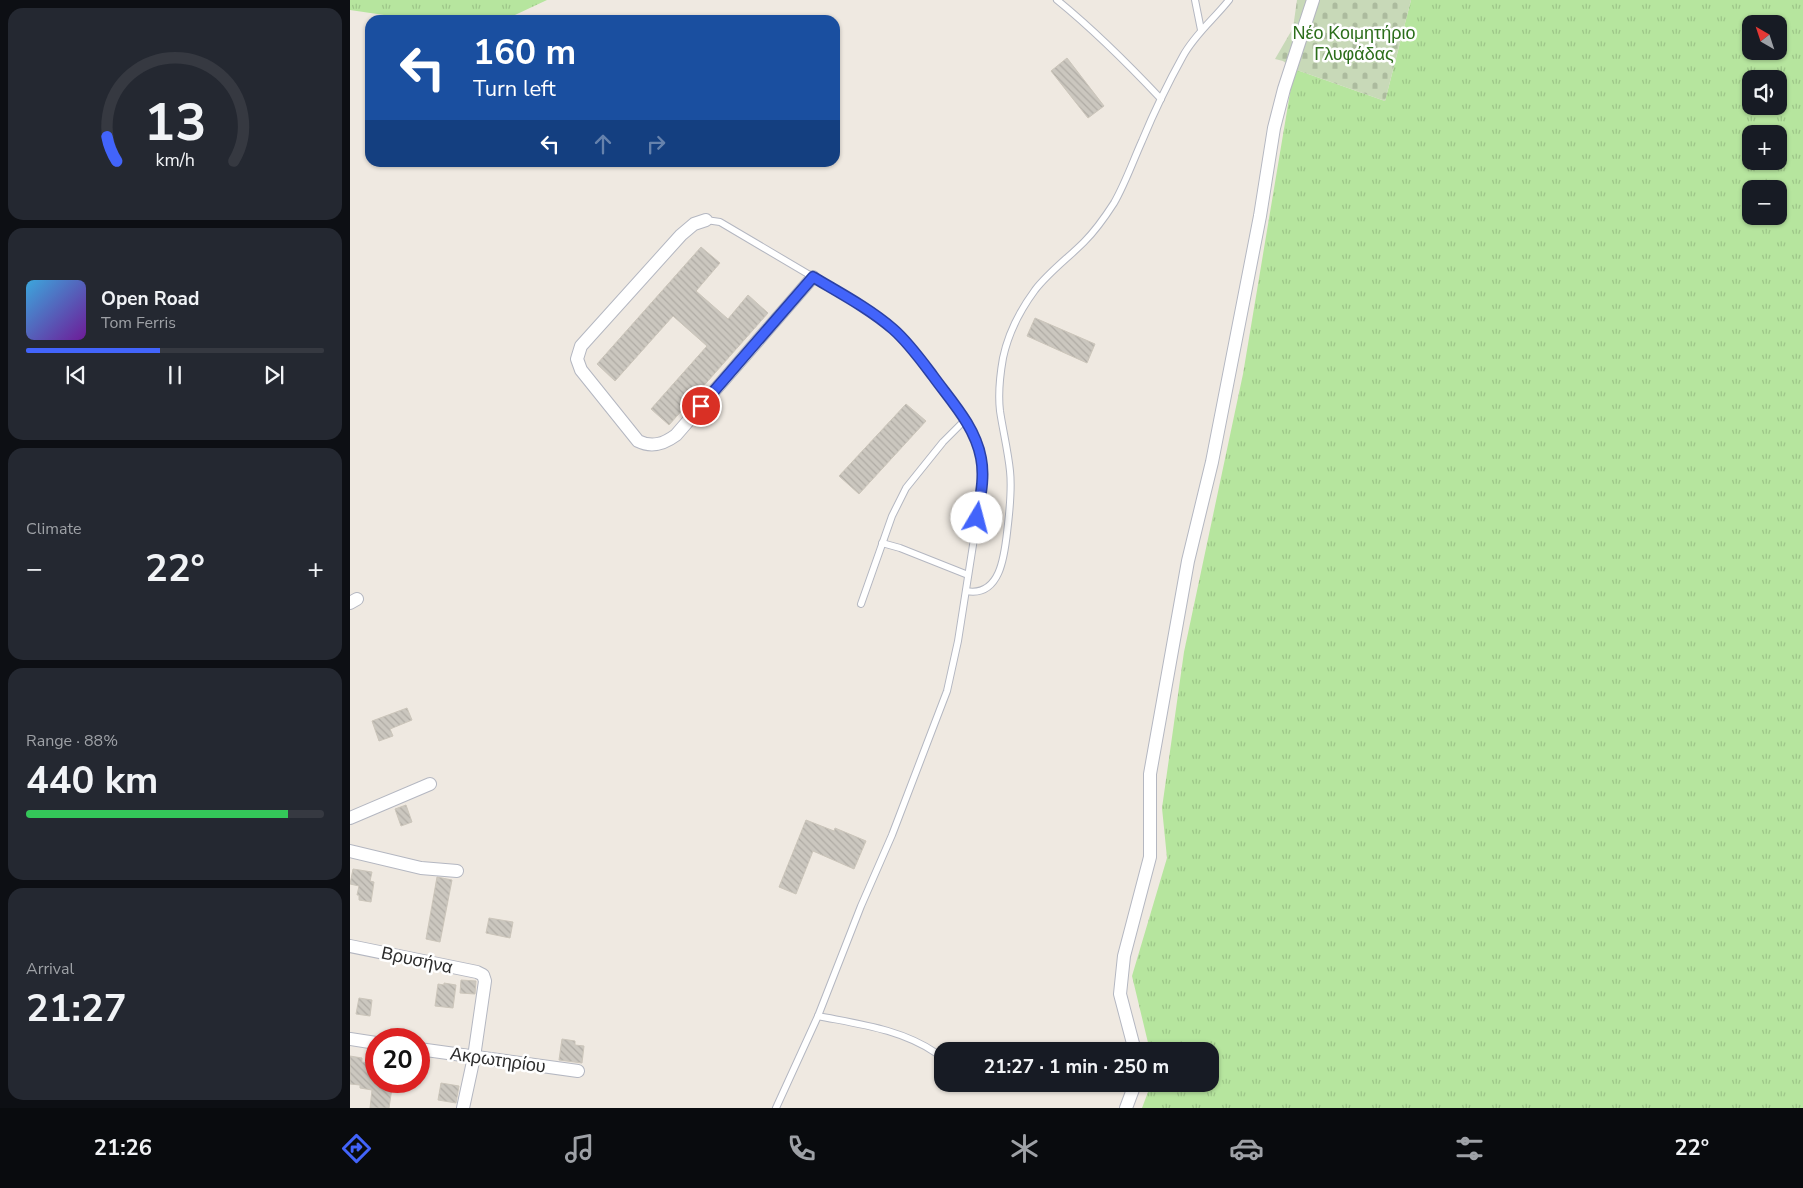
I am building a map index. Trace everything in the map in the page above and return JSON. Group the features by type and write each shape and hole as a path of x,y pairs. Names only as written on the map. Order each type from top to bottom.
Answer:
{"street":[{"path":"1133,1042 1120,994 1124,956 1150,857 1150,774 1188,561 1212,462 1256,235 1274,128 1284,89 1313,0"},
{"path":"706,220 694,224 681,235 581,346 577,359 581,370 638,441 647,446 665,443 676,435 813,277"},
{"path":"350,818 430,784"},
{"path":"350,851 421,868 457,871"},
{"name":"Βρυσήνα","path":"350,946 477,972 483,975 485,981 474,1057"},
{"path":"350,1039 365,1041"},
{"name":"Ακρωτηρίου","path":"430,1051 578,1071"},
{"path":"463,1108 474,1057"},
{"path":"1126,1108 1132,1092"}],"lane":[{"path":"1057,0 1107,44 1161,98"},
{"path":"1195,0 1201,30"},
{"path":"966,591 982,590 991,584 999,571 1005,552 1011,497 1010,472 1000,410 1000,383 1004,357 1013,328 1036,290 1054,269 1085,241 1101,222 1114,202 1161,98 1184,53 1201,30 1229,0"},
{"path":"706,220 720,222 852,300 894,329 966,420 973,433 981,457 982,481 958,641 947,691 818,1016 776,1108"},
{"path":"861,604 892,516 906,488 943,442 966,420"},
{"path":"882,543 900,548 968,575"},
{"path":"818,1016 893,1032 920,1042 934,1052"}],"green space":[{"path":"350,0 547,0 515,15 384,15 350,10"},
{"name":"Νέο Κοιμητήριο Γλυφάδας","path":"1297,0 1411,0 1385,101 1294,69 1283,61 1275,59 1293,28"},
{"path":"1411,0 1803,0 1803,1108 1142,1108 1148,1092 1219,1092 1219,1042 1148,1042 1132,976 1167,858 1162,808 1184,652 1243,374 1294,69 1385,101"}],"building":[{"path":"1067,58 1104,106 1088,118 1051,71"},
{"path":"701,247 720,263 696,291 728,319 748,295 768,313 669,425 651,409 707,346 673,316 615,381 597,364"},
{"path":"1035,318 1095,344 1087,363 1027,336"},
{"path":"906,404 926,421 859,494 839,476"},
{"path":"407,708 412,720 390,729 393,736 379,741 372,721"},
{"path":"406,805 412,822 401,826 395,809"},
{"path":"806,820 834,831 835,828 866,841 854,869 813,851 796,894 779,887"},
{"path":"353,869 372,872 370,881 374,882 371,902 359,900 359,895 357,895 359,886 350,884"},
{"path":"437,877 452,880 440,942 426,939"},
{"path":"489,918 513,922 510,938 486,933"},
{"path":"461,980 476,981 475,994 460,993"},
{"path":"444,983 456,985 453,1008 435,1006 438,984 444,985"},
{"path":"359,998 372,1000 370,1016 356,1014"},
{"path":"562,1039 575,1041 575,1045 584,1046 582,1063 559,1060"},
{"path":"350,1056 362,1058 362,1062 365,1062 365,1089 360,1088 360,1085 350,1084"},
{"path":"441,1083 459,1086 456,1103 438,1100"},
{"path":"372,1093 391,1093 389,1108 370,1108"}],"route":[{"path":"701,406 813,277 852,300 894,329 962,415 973,433 981,457 982,481 977,518"}]}
